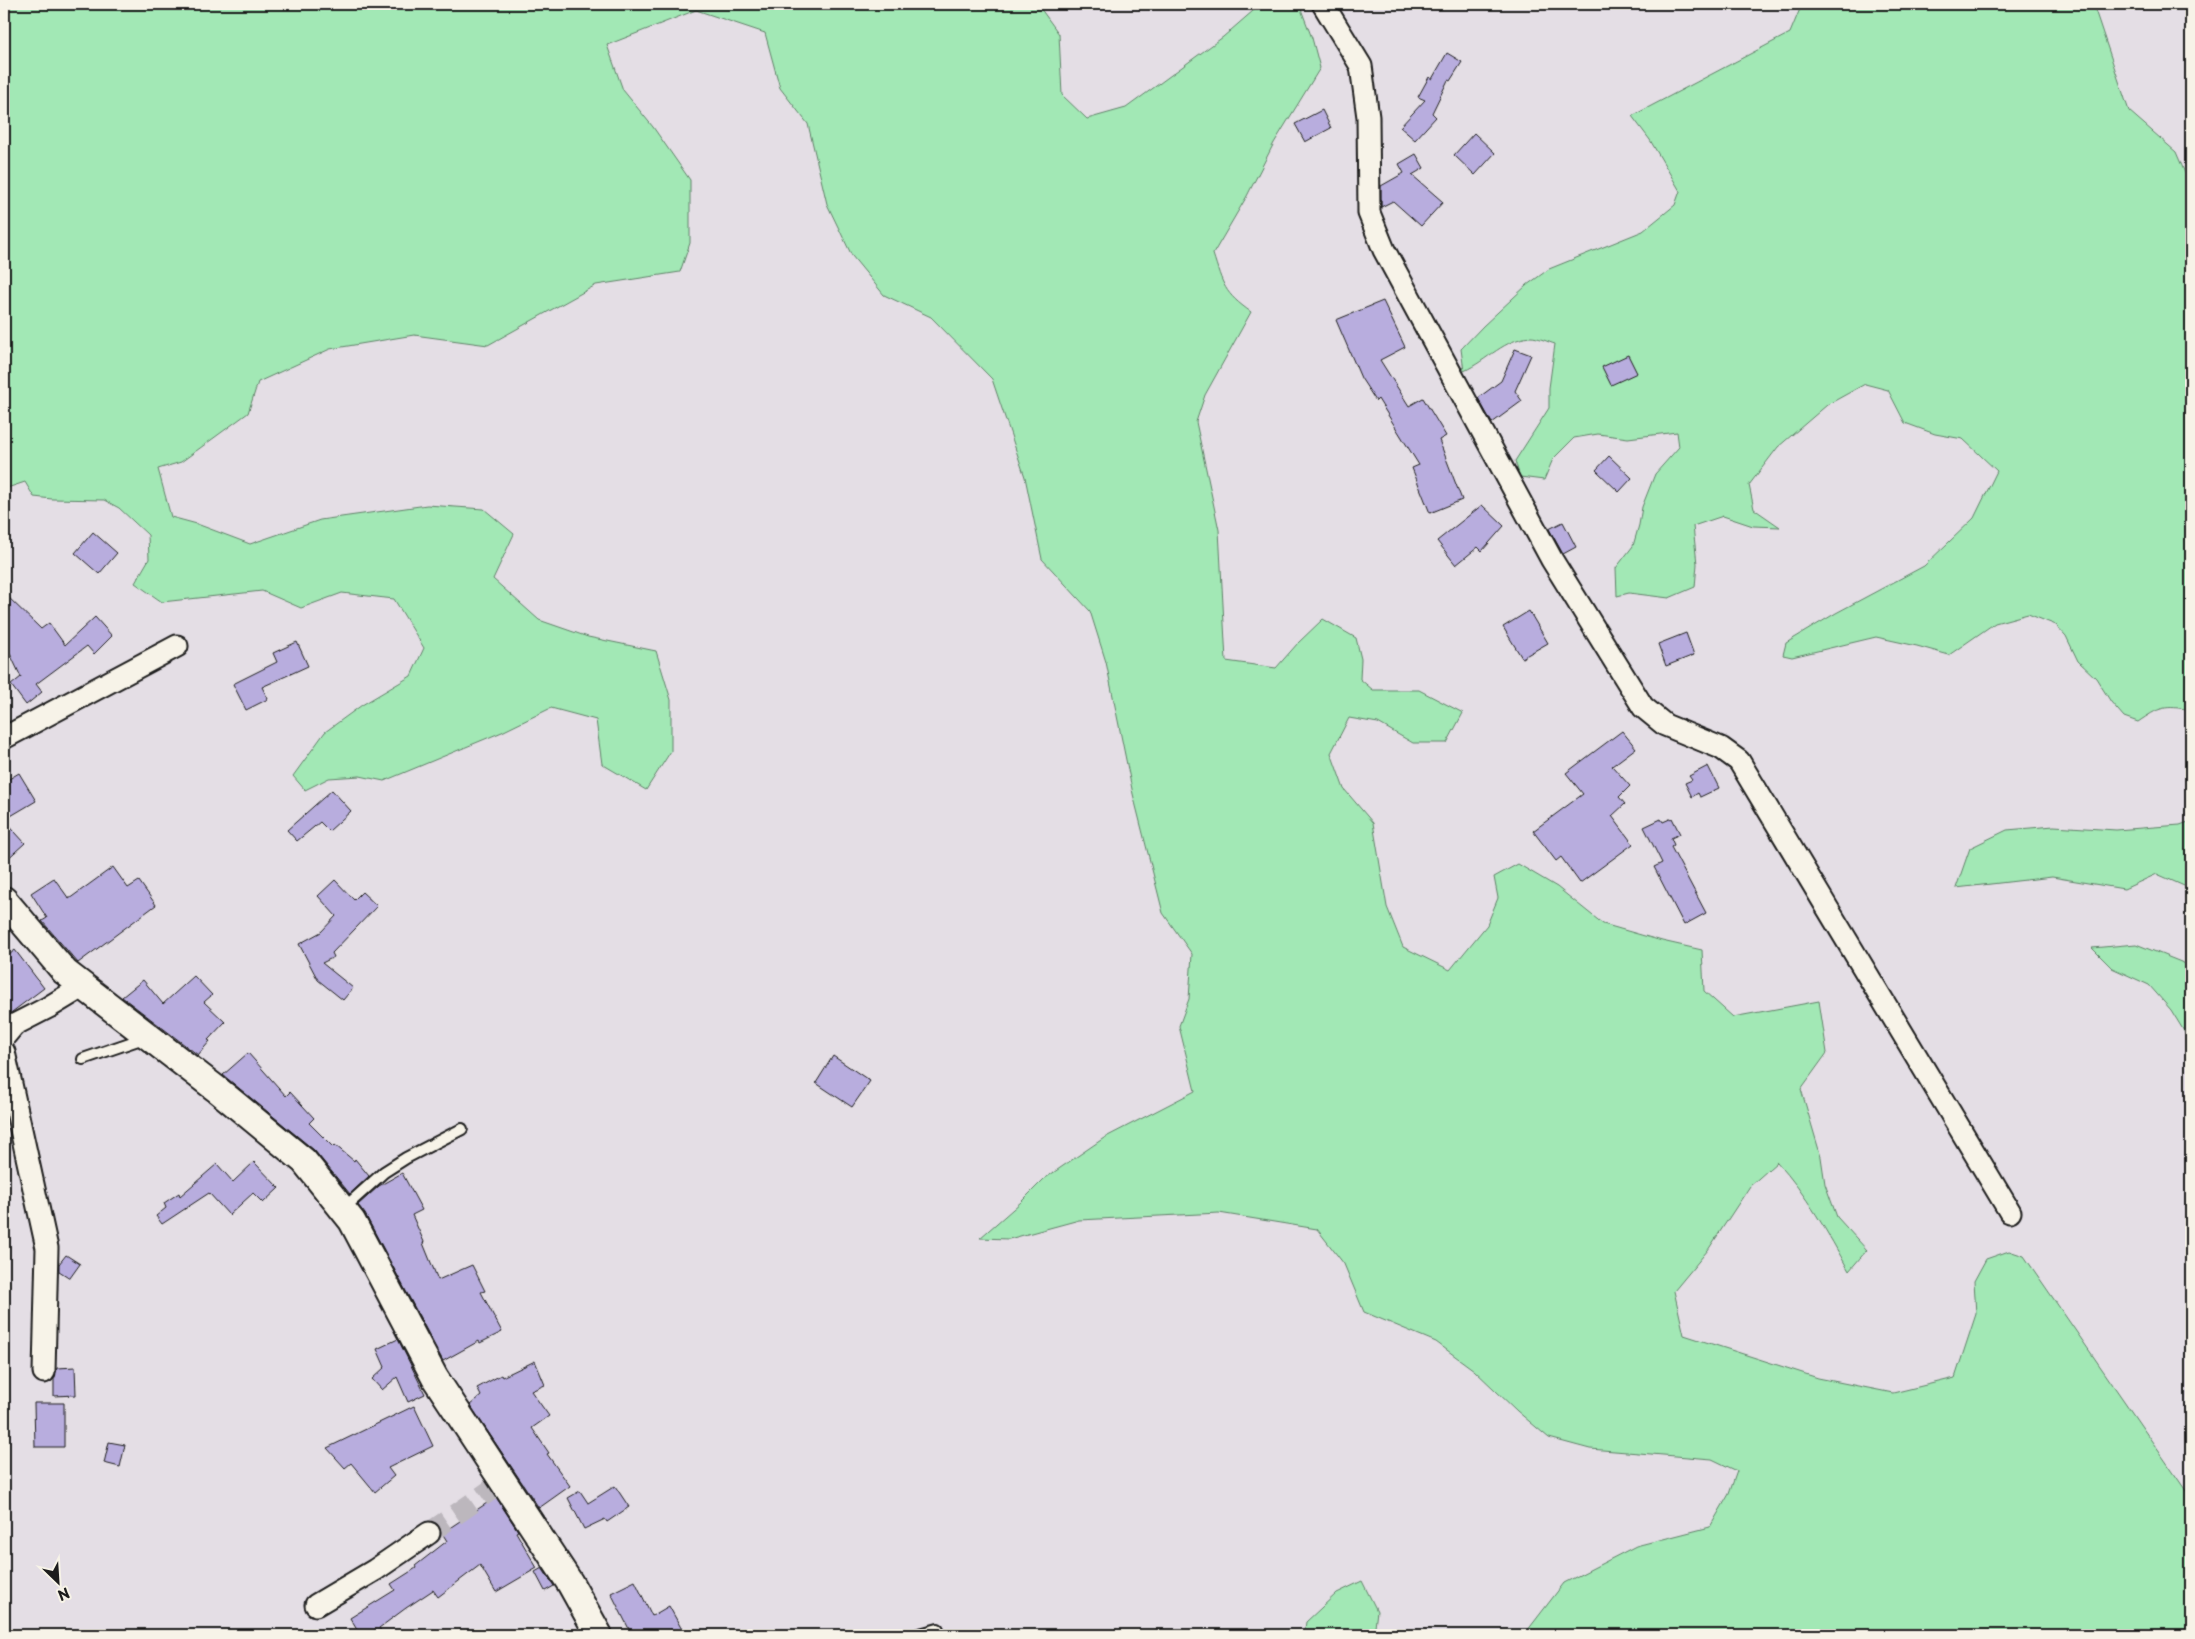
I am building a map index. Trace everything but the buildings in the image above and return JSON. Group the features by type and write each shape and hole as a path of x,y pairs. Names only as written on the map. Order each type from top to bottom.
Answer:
{"street":[{"path":"1323,4 1361,66 1368,117 1369,213 1384,250 1552,560 1643,707 1665,725 1721,748 1739,761 2010,1212"},
{"path":"4,738 177,646"},
{"path":"4,900 65,972 219,1091 304,1161 343,1209 352,1221 435,1378 496,1485 570,1583 599,1635"},
{"path":"4,1037 14,1025 82,987"},
{"path":"4,1052 47,1248 44,1372"},
{"path":"316,1604 375,1570 429,1533"}],"lane":[{"path":"83,1059 148,1036"},
{"path":"343,1209 384,1172 406,1158 462,1129"},
{"path":"916,1635 938,1629"}],"green space":[{"path":"4,4 1035,4 1038,5 1059,34 1062,95 1087,119 1126,108 1223,37 1261,4 1299,4 1312,38 1320,68 1274,143 1247,196 1213,254 1226,288 1235,299 1251,312 1205,395 1196,422 1219,530 1226,661 1276,668 1323,619 1356,638 1361,659 1360,679 1373,690 1419,690 1463,713 1447,743 1413,743 1378,723 1349,718 1331,753 1344,789 1373,823 1387,907 1403,947 1450,970 1487,925 1498,898 1494,877 1518,864 1557,887 1603,924 1702,950 1704,991 1733,1017 1819,1001 1827,1053 1801,1089 1821,1157 1825,1184 1837,1217 1867,1250 1849,1271 1825,1228 1788,1174 1777,1162 1750,1186 1708,1250 1674,1291 1684,1335 1818,1378 1893,1393 1955,1378 1976,1314 1974,1281 1986,1259 2009,1251 2024,1256 2191,1498 2191,1635 1524,1635 1564,1583 1636,1546 1710,1527 1729,1494 1737,1471 1712,1459 1590,1449 1549,1438 1474,1370 1436,1342 1364,1312 1344,1264 1317,1229 1219,1213 1079,1220 1009,1239 980,1238 1044,1179 1104,1138 1195,1091 1179,1026 1189,999 1192,954 1163,913 1133,794 1106,662 1090,611 1042,559 1025,477 992,379 931,317 884,295 852,256 827,204 808,124 780,88 765,33 696,10 607,45 623,90 653,127 690,180 690,243 680,272 596,285 488,345 414,335 330,349 258,382 248,413 181,462 158,469 171,517 197,524 250,544 320,520 427,505 484,509 514,534 493,579 539,620 588,637 656,651 671,700 671,751 646,790 602,764 596,720 551,708 502,732 384,781 360,776 329,778 305,790 293,776 325,732 362,705 411,676 424,648 394,599 342,593 301,608 262,591 162,602 135,583 149,559 148,535 119,508 104,500 34,497 25,482 4,489"},
{"path":"1802,4 2093,4 2129,111 2176,152 2191,187 2191,710 2168,708 2157,710 2138,722 2124,717 2111,702 2096,678 2078,661 2066,636 2056,625 2028,614 1995,623 1949,655 1876,637 1792,657 1783,655 1786,643 1836,613 1924,566 1974,518 1997,471 1963,439 1935,434 1905,423 1888,390 1865,384 1827,405 1778,447 1749,485 1754,509 1780,527 1753,526 1723,516 1693,526 1697,564 1695,587 1669,598 1629,593 1617,596 1616,568 1633,546 1642,507 1655,474 1679,447 1677,432 1628,438 1598,434 1574,438 1553,459 1544,480 1520,477 1515,461 1549,408 1549,388 1555,344 1534,337 1521,339 1504,346 1464,371 1461,349 1527,285 1549,269 1643,231 1675,205 1680,191 1650,140 1632,116 1790,33"},
{"path":"2191,821 2191,889 2157,874 2124,889 2052,877 1956,888 1970,848 2007,830 2054,826 2116,830 2180,825"},
{"path":"2136,944 2191,966 2191,1038 2187,1036 2171,1010 2149,985 2112,968 2092,948"},
{"path":"1362,1581 1377,1611 1374,1635 1304,1635 1306,1622 1337,1593"}],"tunnel":[{"path":"429,1533 491,1490"}]}
